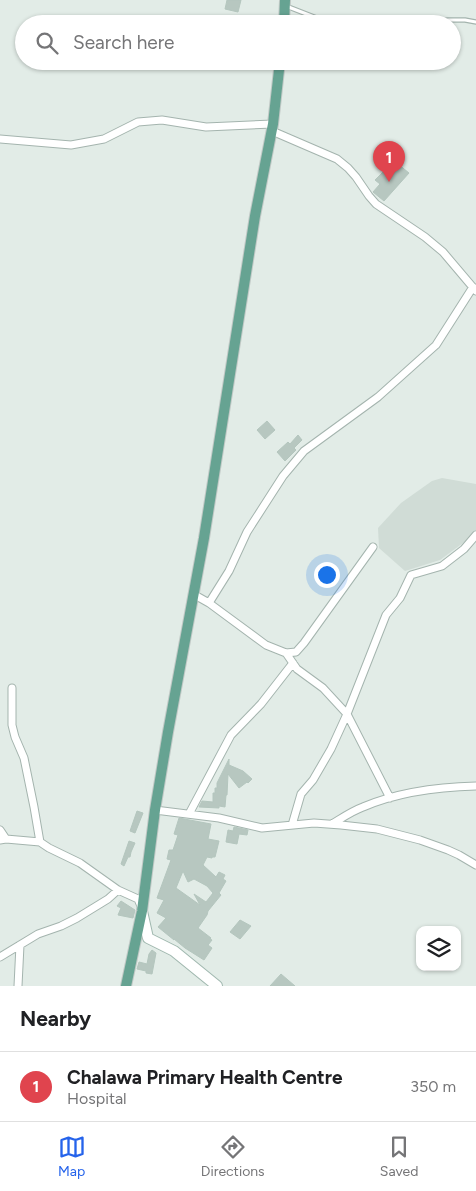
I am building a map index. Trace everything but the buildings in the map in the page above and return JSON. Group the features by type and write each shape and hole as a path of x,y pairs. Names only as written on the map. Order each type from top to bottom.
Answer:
{"main road":[{"path":"126,986 142,911 169,722 204,538 255,216 273,128 279,70"}],"street":[{"path":"0,139 70,146 104,139 138,122 162,120 206,126 273,128 342,163 356,176 376,204 425,237 443,252 474,289 436,345 378,397 304,451 283,476 247,532 229,571 209,603"},
{"path":"292,825 302,794 313,780 331,749 347,714 386,615 400,598 411,575 442,566 464,549 476,535"},
{"path":"193,594 209,603 266,645 286,653 296,652 373,547"},
{"path":"286,653 297,669 323,688 347,714 390,798"},
{"path":"189,814 231,735 261,704 293,662"},
{"path":"12,688 12,725 24,758 40,842"},
{"path":"332,824 361,808 390,798 447,787 476,786"},
{"path":"155,810 218,818 259,827 314,823 377,829 420,840 453,852 476,865"},
{"path":"0,830 3,839 40,842 80,863 118,890 138,899 148,938 174,951 217,986"},
{"path":"0,957 38,934 77,918 108,899 118,890"},
{"path":"18,986 20,945"}],"lane":[{"path":"285,3 312,15"},
{"path":"461,20 476,22"}],"shaded area":[{"path":"442,478 476,484 476,530 471,537 440,560 405,571 379,548 378,528 401,503 432,481"}],"place":[{"name":"Chalawa Primary Health Centre","path":"389,182"}]}
